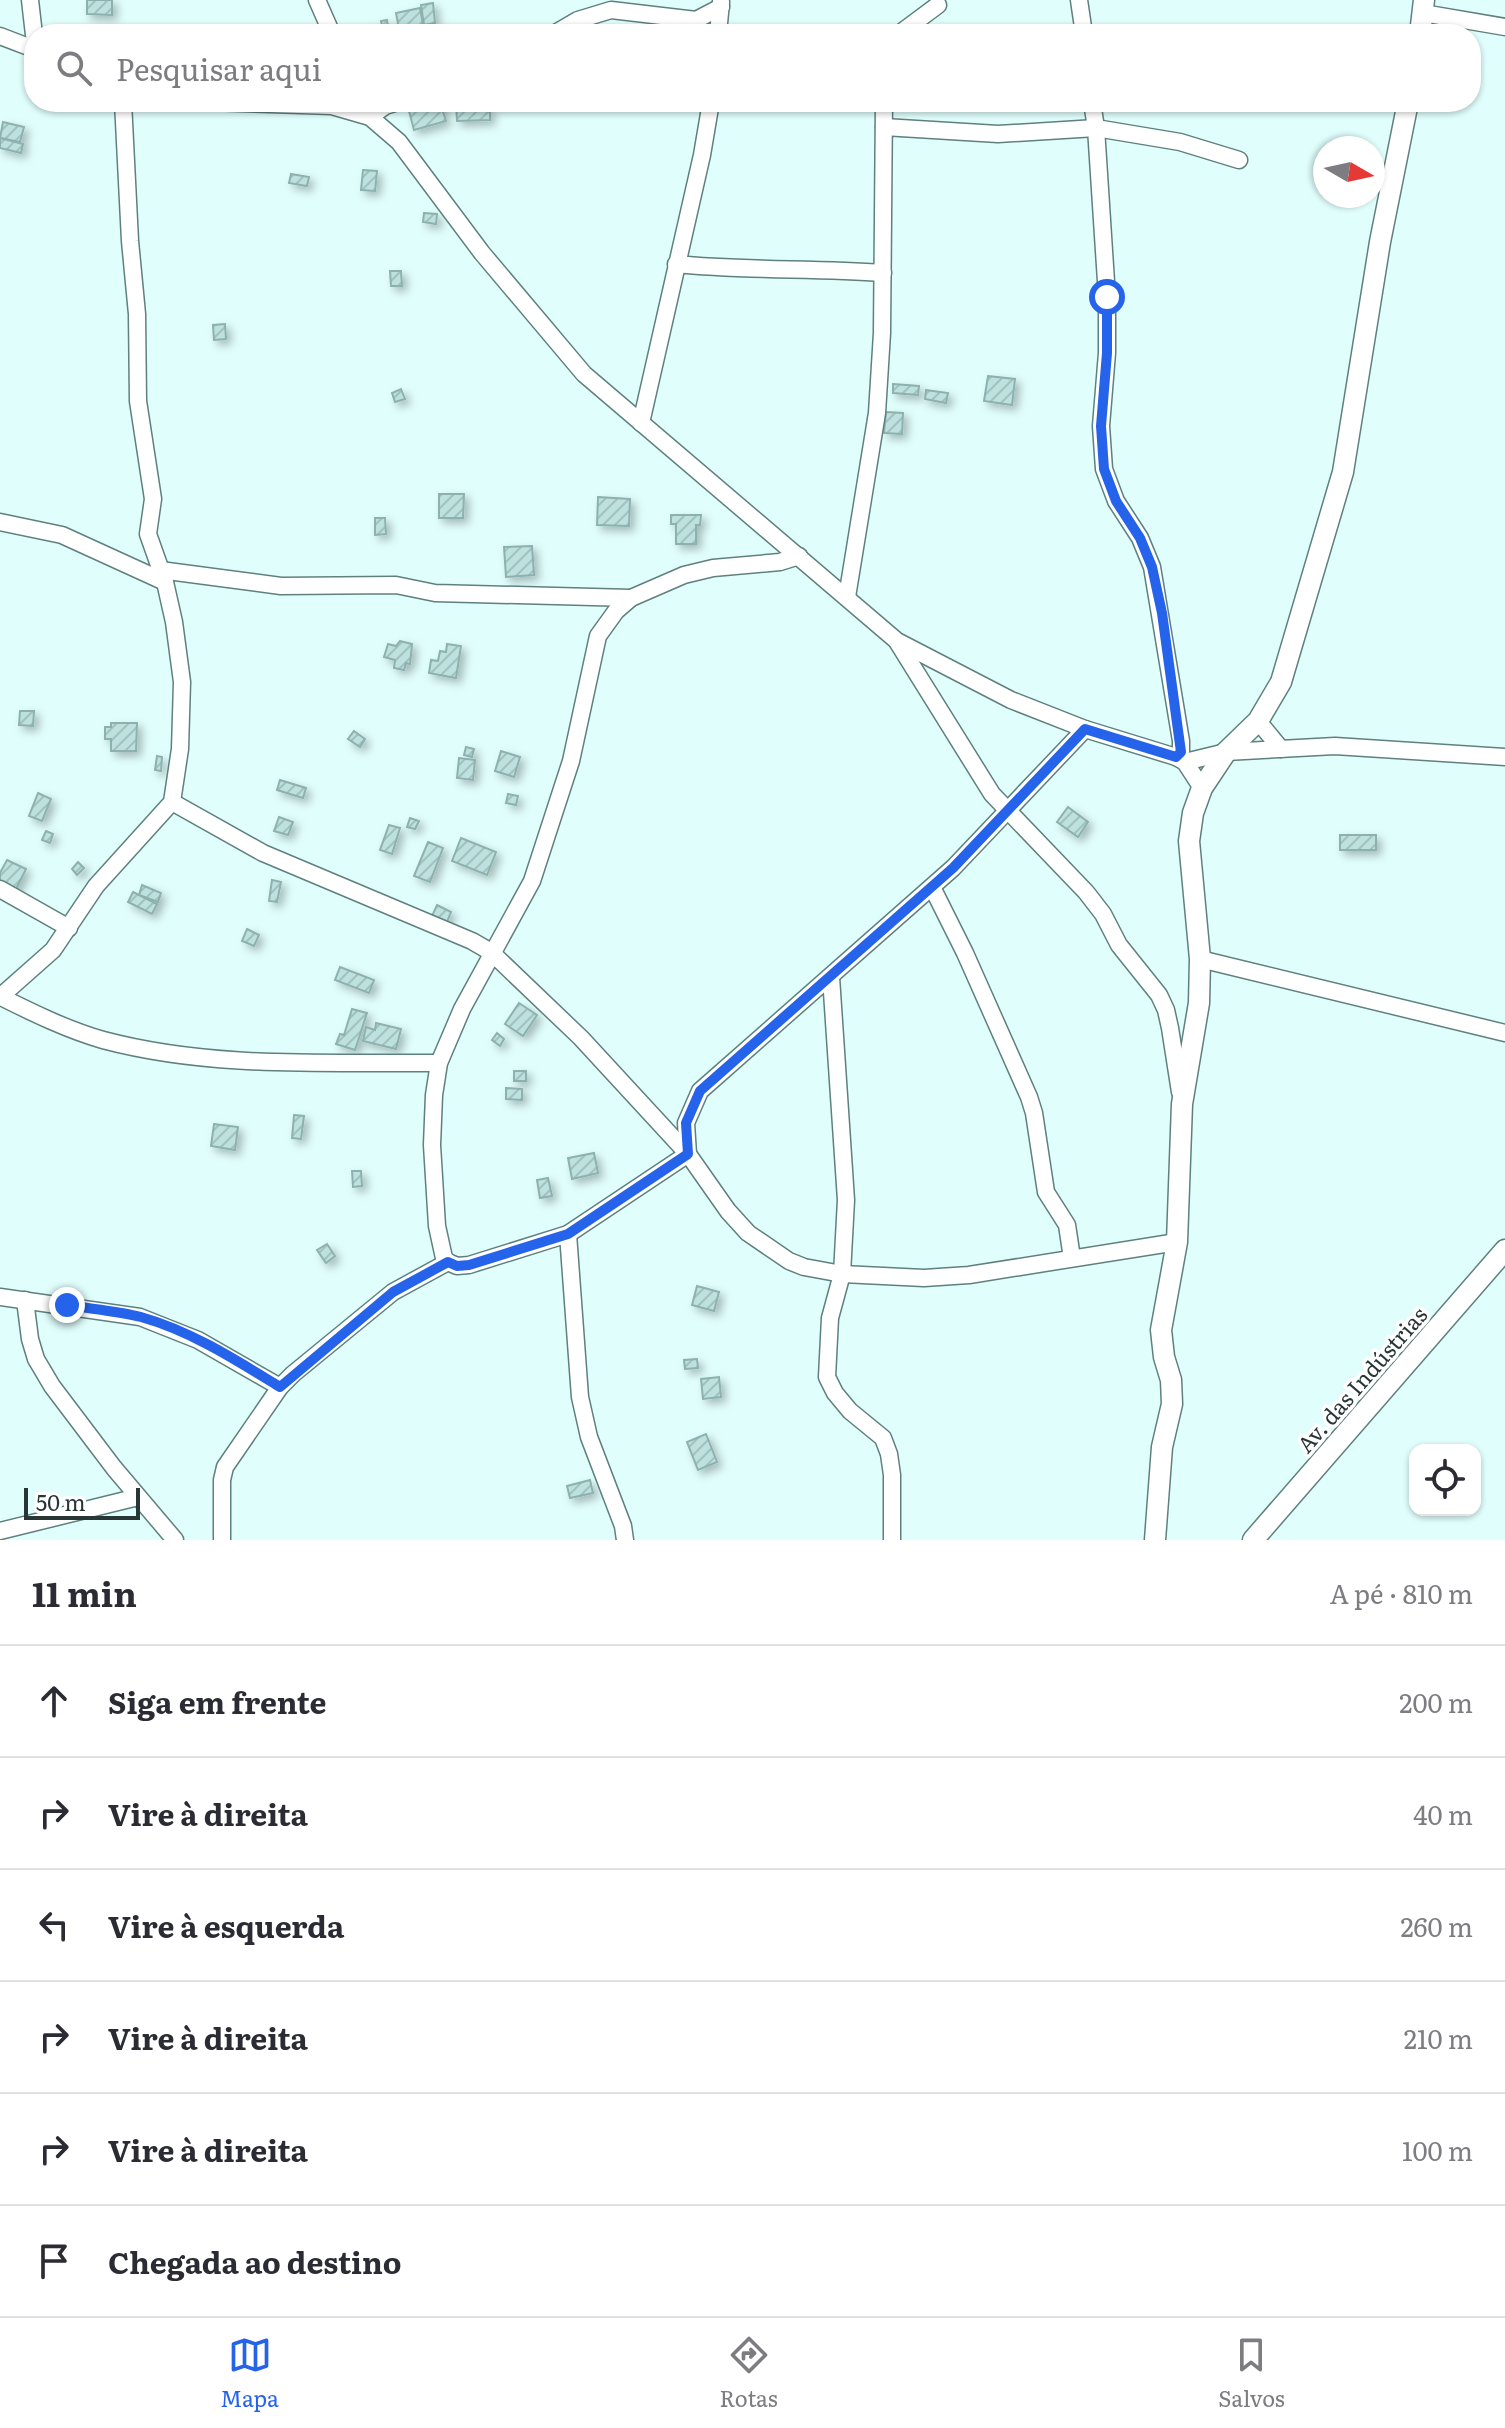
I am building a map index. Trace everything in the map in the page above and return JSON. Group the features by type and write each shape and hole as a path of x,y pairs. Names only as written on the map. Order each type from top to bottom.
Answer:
{"street":[{"path":"30,0 33,24"},
{"path":"317,0 325,24"},
{"path":"1079,0 1083,24"},
{"path":"696,20 721,4"},
{"path":"719,24 721,4"},
{"path":"912,24 938,5"},
{"path":"1424,6 1505,27"},
{"path":"571,24 611,10 696,20 700,24"},
{"path":"0,36 24,45"},
{"path":"124,112 137,314 138,401 153,499 148,534 174,622 182,682 180,749 172,802 96,886 53,950 0,997 101,1039 190,1057 259,1062 439,1063"},
{"path":"353,112 370,117 399,142 482,253 584,374 897,641 1011,700 1085,729 1181,760 1226,752 1335,746 1505,757"},
{"path":"370,117 376,112"},
{"path":"641,423 709,112"},
{"path":"847,597 877,413 883,273 884,112"},
{"path":"1094,112 1107,297 1107,353 1101,426 1104,469 1116,501 1140,538 1152,567 1181,741 1181,760 1202,788"},
{"path":"1155,1540 1162,1447 1172,1404 1171,1380 1161,1330 1177,1242 1182,1104 1199,1003 1200,959 1189,841 1193,813 1202,788 1226,752 1258,721 1281,682 1343,472 1380,242 1406,112"},
{"path":"884,127 998,134 1096,128 1180,142 1239,160"},
{"path":"676,264 736,270 883,273"},
{"path":"0,522 62,535 162,576 281,586 396,585 435,593 631,598"},
{"path":"688,1154 568,1234 469,1265 457,1266 444,1258 437,1226 432,1145 439,1063 491,952 532,881 571,761 598,636 607,621 631,598 684,575 713,568 766,564 799,556"},
{"path":"597,597 607,621"},
{"path":"897,641 962,748 1007,812 1086,892 1103,914 1119,945 1159,995 1170,1028 1182,1104"},
{"path":"1258,721 1281,749"},
{"path":"688,1154 686,1123 700,1091 932,887 1085,729"},
{"path":"172,802 263,853 472,941 491,952 581,1038 688,1154 728,1211 748,1233 789,1261 842,1274 924,1278 969,1275 1177,1242"},
{"path":"932,887 1029,1097 1046,1192 1067,1225 1072,1258"},
{"path":"0,889 69,928"},
{"path":"1200,959 1505,1033"},
{"path":"831,977 846,1200 842,1274 830,1318 827,1377 850,1411 883,1438 892,1475 892,1540"},
{"path":"568,1234 580,1397 589,1437 623,1526 625,1540"},
{"name":"Av. das Indústrias","path":"1253,1540 1505,1250"},
{"path":"222,1540 222,1480 225,1467 280,1387 393,1292 448,1262"},
{"path":"0,1297 140,1317 198,1340 280,1387"},
{"path":"25,1300 36,1359 52,1386 175,1540"},
{"path":"0,1531 138,1497"}],"building":[{"path":"87,0 112,0 112,15 87,14"},
{"path":"433,3 435,23 424,24 421,5"},
{"path":"420,8 423,24 398,24 396,13"},
{"path":"409,112 443,112 446,121 414,130"},
{"path":"456,112 490,112 490,120 457,121"},
{"path":"3,122 24,127 20,142 0,138"},
{"path":"0,138 23,144 21,153 0,148"},
{"path":"363,170 377,171 375,191 361,190"},
{"path":"291,174 309,177 307,186 289,183"},
{"path":"424,213 437,214 436,224 423,222"},
{"path":"390,271 401,271 402,286 391,286"},
{"path":"225,324 226,339 214,340 213,325"},
{"path":"988,376 1015,379 1012,405 984,401"},
{"path":"893,384 919,386 918,395 893,393"},
{"path":"401,389 405,399 395,402 392,393"},
{"path":"926,390 948,393 946,403 925,399"},
{"path":"886,412 903,413 902,434 884,433"},
{"path":"439,494 464,494 463,518 439,518"},
{"path":"598,497 630,499 629,526 597,525"},
{"path":"671,515 701,515 700,525 696,525 696,544 676,544 676,524 671,524"},
{"path":"375,518 385,518 386,534 375,535"},
{"path":"532,546 534,575 506,577 504,547"},
{"path":"400,641 412,644 410,664 406,663 404,670 394,668 395,660 384,657 388,644 396,646"},
{"path":"447,644 461,646 456,678 429,673 431,660 438,661 440,651 446,652"},
{"path":"20,711 34,711 33,726 19,725"},
{"path":"111,723 137,723 136,751 111,751 111,739 105,739 105,727 111,727"},
{"path":"354,731 365,739 360,747 348,739"},
{"path":"466,747 474,749 472,757 464,755"},
{"path":"501,751 520,757 514,777 495,771"},
{"path":"157,756 162,757 161,771 155,770"},
{"path":"459,758 475,760 473,780 457,778"},
{"path":"280,780 306,788 303,798 277,790"},
{"path":"38,793 51,799 42,821 29,816"},
{"path":"508,794 518,796 516,805 506,803"},
{"path":"1068,807 1088,822 1078,837 1057,822"},
{"path":"279,817 293,822 288,835 274,831"},
{"path":"410,818 419,821 415,829 407,827"},
{"path":"389,825 400,828 392,854 380,850"},
{"path":"46,831 53,834 50,843 42,840"},
{"path":"1340,835 1376,835 1376,850 1340,850"},
{"path":"461,838 496,852 487,875 452,861"},
{"path":"428,842 443,848 430,882 414,876"},
{"path":"7,860 26,869 15,891 0,884 0,873"},
{"path":"78,862 84,868 77,875 72,869"},
{"path":"272,880 281,882 277,902 269,901"},
{"path":"142,885 161,893 158,902 139,895"},
{"path":"133,892 157,904 152,914 128,902"},
{"path":"437,905 451,912 447,922 432,916"},
{"path":"247,929 259,935 254,946 242,941"},
{"path":"340,967 374,980 369,993 335,980"},
{"path":"519,1003 537,1015 523,1036 505,1024"},
{"path":"352,1009 367,1013 355,1050 336,1044 340,1034 344,1035"},
{"path":"376,1023 401,1029 396,1049 363,1041 366,1027 375,1030"},
{"path":"497,1033 504,1039 500,1046 492,1040"},
{"path":"514,1071 526,1071 526,1081 514,1081"},
{"path":"506,1088 522,1089 522,1100 506,1099"},
{"path":"294,1115 304,1116 301,1139 292,1138"},
{"path":"214,1124 238,1127 235,1150 211,1146"},
{"path":"594,1153 598,1173 572,1179 568,1158"},
{"path":"352,1171 361,1171 362,1186 353,1187"},
{"path":"548,1178 552,1196 540,1198 537,1180"},
{"path":"327,1244 335,1256 326,1263 317,1250"},
{"path":"697,1286 719,1292 714,1311 692,1305"},
{"path":"697,1359 698,1368 685,1369 684,1360"},
{"path":"719,1377 721,1397 703,1399 701,1379"},
{"path":"706,1434 717,1462 698,1470 687,1442"},
{"path":"590,1480 593,1493 570,1498 567,1486"}],"route":[{"path":"67,1305 140,1317 165,1326 219,1350 280,1387 393,1292 448,1262 457,1266 469,1265 568,1234 688,1154 686,1123 700,1091 953,868 1085,729 1176,757 1182,749 1181,741 1152,567 1140,538 1116,501 1104,469 1101,426 1107,353 1107,297"}]}
